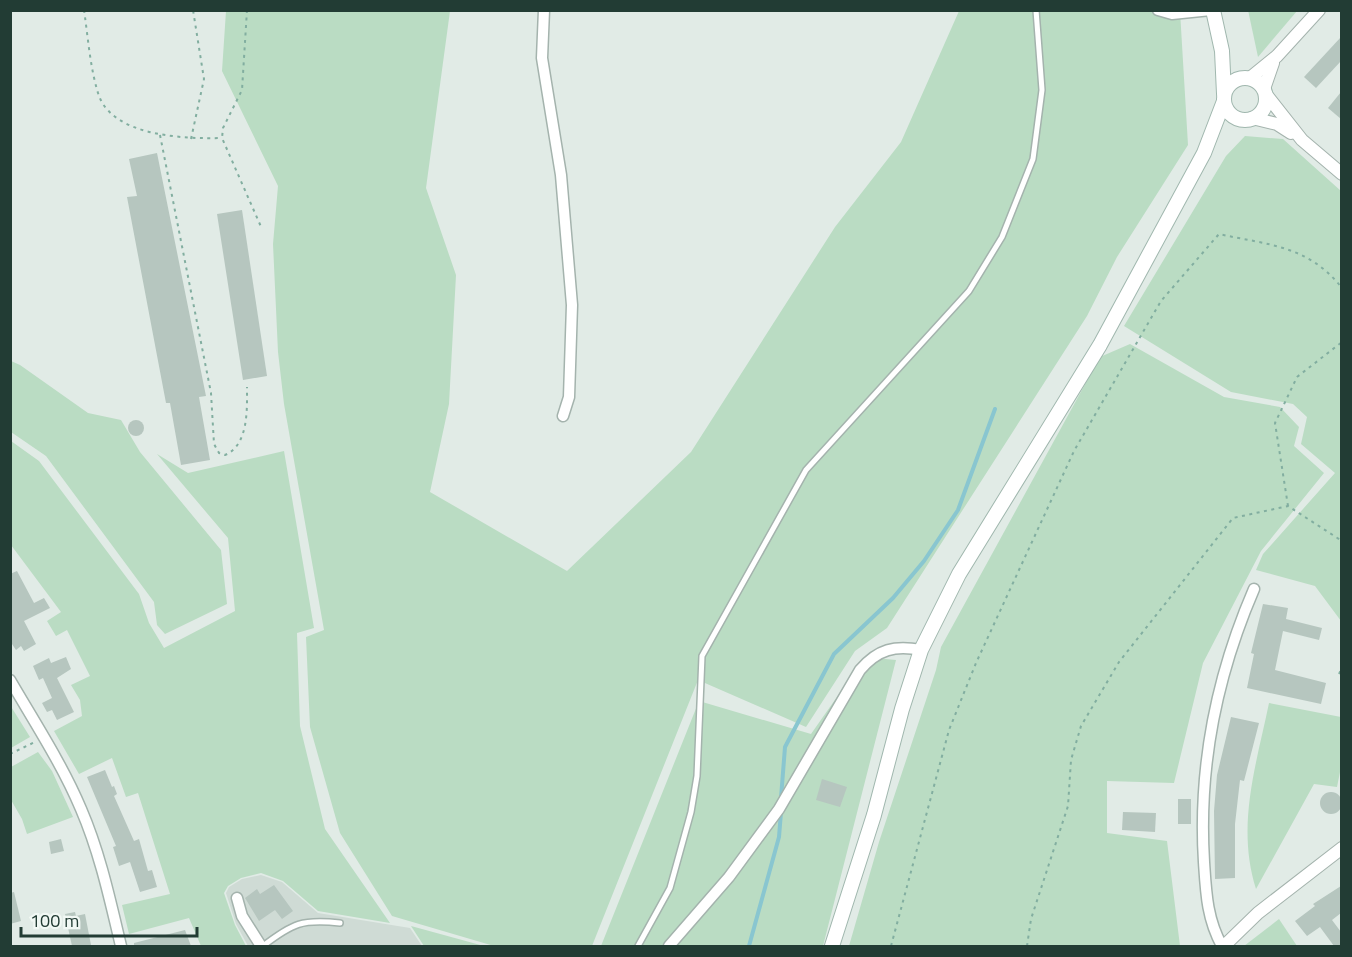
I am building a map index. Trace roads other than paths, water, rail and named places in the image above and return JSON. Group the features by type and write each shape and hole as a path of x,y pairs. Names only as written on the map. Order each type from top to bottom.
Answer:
{"main road":[{"path":"1212,10 1219,40 1224,98 1230,113 1246,119"},
{"path":"1204,153 1219,134 1265,105 1265,91 1232,65 1219,40"},
{"path":"832,946 874,815 902,709 921,650 959,574 1076,386 1204,153 1224,98 1234,81 1248,78"}],"street":[{"path":"544,10 542,58 561,175 572,305 569,397 563,416"},
{"path":"1158,10 1172,14 1212,10"},
{"path":"1248,78 1277,56 1319,10"},
{"path":"1277,56 1268,72 1265,91 1302,140"},
{"path":"1246,119 1277,124 1302,140 1341,174"},
{"path":"1254,589 1237,628 1207,747 1202,783 1201,817 1207,912 1223,946 1258,913 1341,848"},
{"path":"669,946 729,877 779,809 866,664 883,650 897,647 921,650"},
{"path":"10,680 67,778 89,829 121,946"},
{"path":"237,898 242,916 262,946"}],"lane":[{"path":"638,946 670,888 691,812 697,776 702,656 806,470 969,291 1002,237 1033,159 1042,90 1036,10"},
{"path":"262,946 289,926 303,921 340,923"}],"waterway":[{"path":"781,798 785,747 834,654 893,598 924,561 958,510 995,409"},
{"path":"749,946 779,837 781,812"}]}
